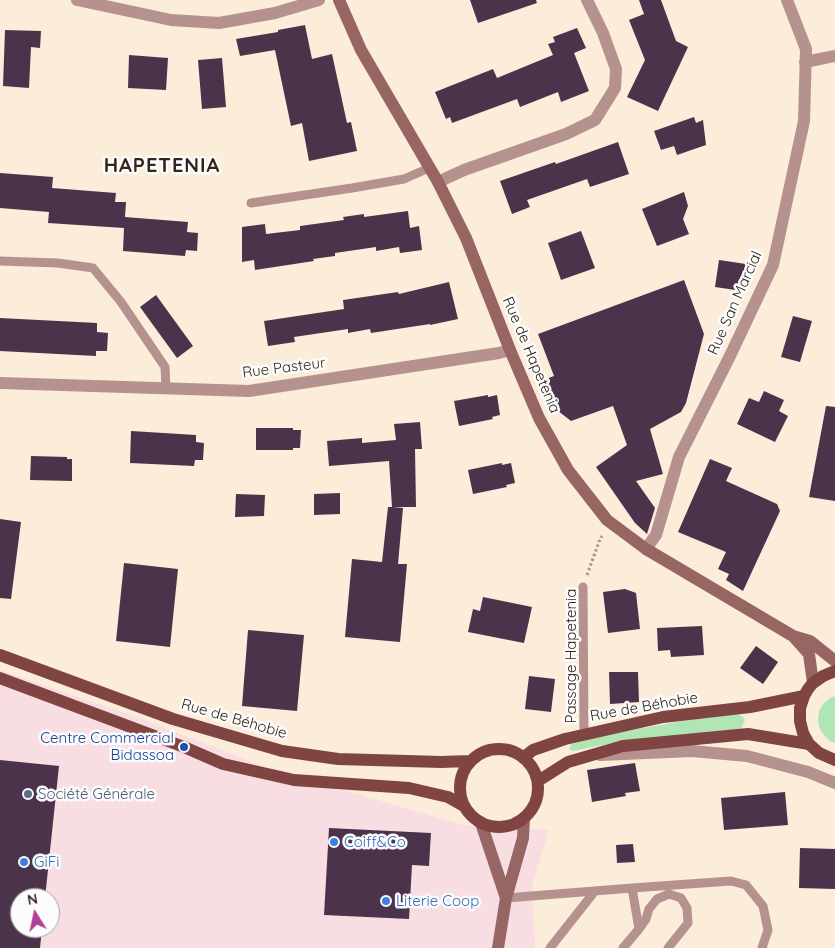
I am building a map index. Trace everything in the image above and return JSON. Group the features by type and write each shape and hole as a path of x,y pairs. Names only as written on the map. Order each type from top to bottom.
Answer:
{"main road":[{"name":"Rue de Hapetenia","path":"339,0 361,50 438,182 466,238 539,418 568,470 607,520 646,549 793,636 810,641 835,661"},
{"name":"Rue de Hapetenia","path":"793,636 809,654 813,683"},
{"name":"Rue de Béhobie","path":"0,655 173,719 282,751 338,759 470,761"},
{"path":"835,671 813,683 804,696 800,708 800,721 803,733 809,744 820,753 835,760"},
{"path":"0,678 184,747 223,764 294,780 409,788 448,797 464,806"},
{"name":"Rue de Béhobie","path":"524,757 533,750 565,739 662,717 750,707 804,696"},
{"path":"538,781 568,762 623,746 748,734 809,744"},
{"path":"502,748 514,751 524,757 531,764 535,772 539,790 532,809 524,819 509,826 500,827 481,823 471,816 464,806 460,794 463,771 470,761 479,753 490,749 502,748"},
{"path":"498,948 506,898 523,838 524,819"},
{"path":"481,823 506,898"}],"street":[{"path":"77,0 171,20 219,23 275,13 319,0"},
{"path":"438,182 464,170 566,134 595,120 615,88 616,69 603,33 587,0"},
{"name":"Rue San Marcial","path":"646,549 656,535 678,457 729,358 773,265 804,122 806,49 787,0"},
{"path":"805,62 835,56"},
{"name":"Rue Pasteur","path":"0,383 249,391 510,350"},
{"path":"592,755 692,751 747,756 808,772 835,783"}],"lane":[{"path":"251,203 404,179 429,168"},
{"path":"0,261 58,263 93,268 121,302 165,367 166,389"},
{"name":"Passage Hapetenia","path":"583,587 584,735"},
{"path":"506,898 731,882 746,885 763,906 768,930 762,948"},
{"path":"632,888 639,929"},
{"path":"550,948 595,891"},
{"path":"622,948 639,929 646,919 649,909 657,899 669,894 680,898 686,908 688,923 668,948"}],"path":[{"name":"Passage Hapetenia","path":"583,587 600,539 613,524"}],"shaded area":[{"path":"0,670 139,718 265,767 463,825 549,830 532,886 535,948 0,948"}],"green space":[{"path":"835,696 835,743 824,735 819,728 818,720 819,711 823,704"},
{"path":"740,715 745,720 741,729 622,741 573,751 569,749 571,744 605,735 699,718"}],"building":[{"path":"470,0 536,0 537,3 478,23"},
{"path":"639,0 661,0 676,41 688,47 658,111 627,97 645,60 629,20 644,14"},
{"path":"305,25 312,59 332,54 347,123 351,122 357,151 309,161 302,123 291,126 275,50 240,56 236,39"},
{"path":"577,28 586,48 574,53 589,91 561,102 558,92 520,107 517,99 452,123 450,117 446,119 435,92 493,69 497,78 553,55 548,44 555,42 553,37"},
{"path":"5,30 41,31 40,48 31,47 29,88 3,86"},
{"path":"129,55 168,58 166,90 128,88"},
{"path":"222,58 226,107 202,109 198,60"},
{"path":"694,117 696,123 703,120 706,145 677,155 674,146 661,150 654,131"},
{"path":"618,142 629,174 590,187 587,179 527,200 530,207 512,214 500,181"},
{"path":"0,173 53,177 52,188 116,193 115,202 126,202 125,217 188,222 187,232 198,233 197,251 186,250 185,256 123,251 124,228 48,223 49,212 0,208"},
{"path":"684,192 688,206 683,219 689,234 657,246 642,209"},
{"path":"408,211 410,228 419,226 422,250 400,253 399,247 376,251 376,247 335,253 335,256 313,259 314,261 255,270 254,260 242,262 242,227 265,224 266,234 300,230 300,226 344,220 343,217 364,214 364,217"},
{"path":"581,231 595,268 561,280 548,243"},
{"path":"719,260 746,264 742,291 715,287"},
{"path":"684,280 704,334 686,403 681,412 650,429 663,474 636,481 655,508 647,534 635,523 596,467 627,445 613,406 571,421 553,407 541,381 554,376 538,334"},
{"path":"449,282 458,319 371,333 370,329 348,333 348,329 294,337 295,342 268,346 264,321 344,309 343,300 398,292 399,294"},
{"path":"156,295 193,346 177,358 140,307"},
{"path":"793,316 812,321 800,362 781,357"},
{"path":"0,318 97,323 97,332 108,333 107,351 96,351 96,356 0,351"},
{"path":"764,391 784,400 779,411 788,416 775,442 737,424 749,398 759,402"},
{"path":"488,395 488,397 497,395 500,415 492,417 493,419 459,426 454,401"},
{"path":"826,406 835,407 835,501 809,497"},
{"path":"420,422 422,449 415,449 416,507 393,507 403,508 398,564 407,564 400,642 345,637 352,559 382,562 388,507 392,507 389,461 329,466 327,441 362,438 362,443 396,440 394,424"},
{"path":"256,428 293,428 293,430 301,430 300,448 293,448 293,450 256,450"},
{"path":"131,431 196,435 196,442 204,443 203,460 195,460 194,466 130,463"},
{"path":"31,456 67,457 67,459 72,459 72,481 30,480"},
{"path":"710,459 732,468 726,481 777,504 780,511 743,591 726,580 729,574 718,569 726,552 678,532"},
{"path":"502,463 502,465 511,463 515,483 506,485 507,487 473,494 468,470"},
{"path":"340,493 340,514 314,515 314,494"},
{"path":"236,494 265,495 264,516 235,517"},
{"path":"0,519 21,522 11,599 0,598"},
{"path":"124,563 178,569 170,647 116,641"},
{"path":"625,589 636,593 640,629 608,633 603,592"},
{"path":"483,597 532,607 524,643 468,632 473,609 480,611"},
{"path":"702,626 704,655 671,657 670,650 658,651 657,628"},
{"path":"248,630 304,635 297,711 242,706"},
{"path":"756,646 778,662 763,684 740,668"},
{"path":"609,672 638,672 639,702 610,704"},
{"path":"529,676 555,679 551,712 525,709"},
{"path":"0,760 59,766 46,888 10,888 10,938 41,938 40,948 0,948"},
{"path":"635,763 640,791 625,793 626,796 592,802 587,770"},
{"path":"785,792 788,825 724,830 721,798"},
{"path":"329,828 431,833 429,866 412,865 409,919 324,915"},
{"path":"633,844 635,862 617,863 616,845"},
{"path":"800,848 835,849 835,889 799,888"}],"place":[{"name":"Centre Commercial Bidassoa","path":"184,747"},
{"name":"Société Générale","path":"28,794"},
{"name":"Coiff&Co","path":"334,842"},
{"name":"GiFi","path":"24,862"},
{"name":"Literie Coop","path":"386,901"}],"district":[{"name":"HAPETENIA","path":"162,166"}]}
